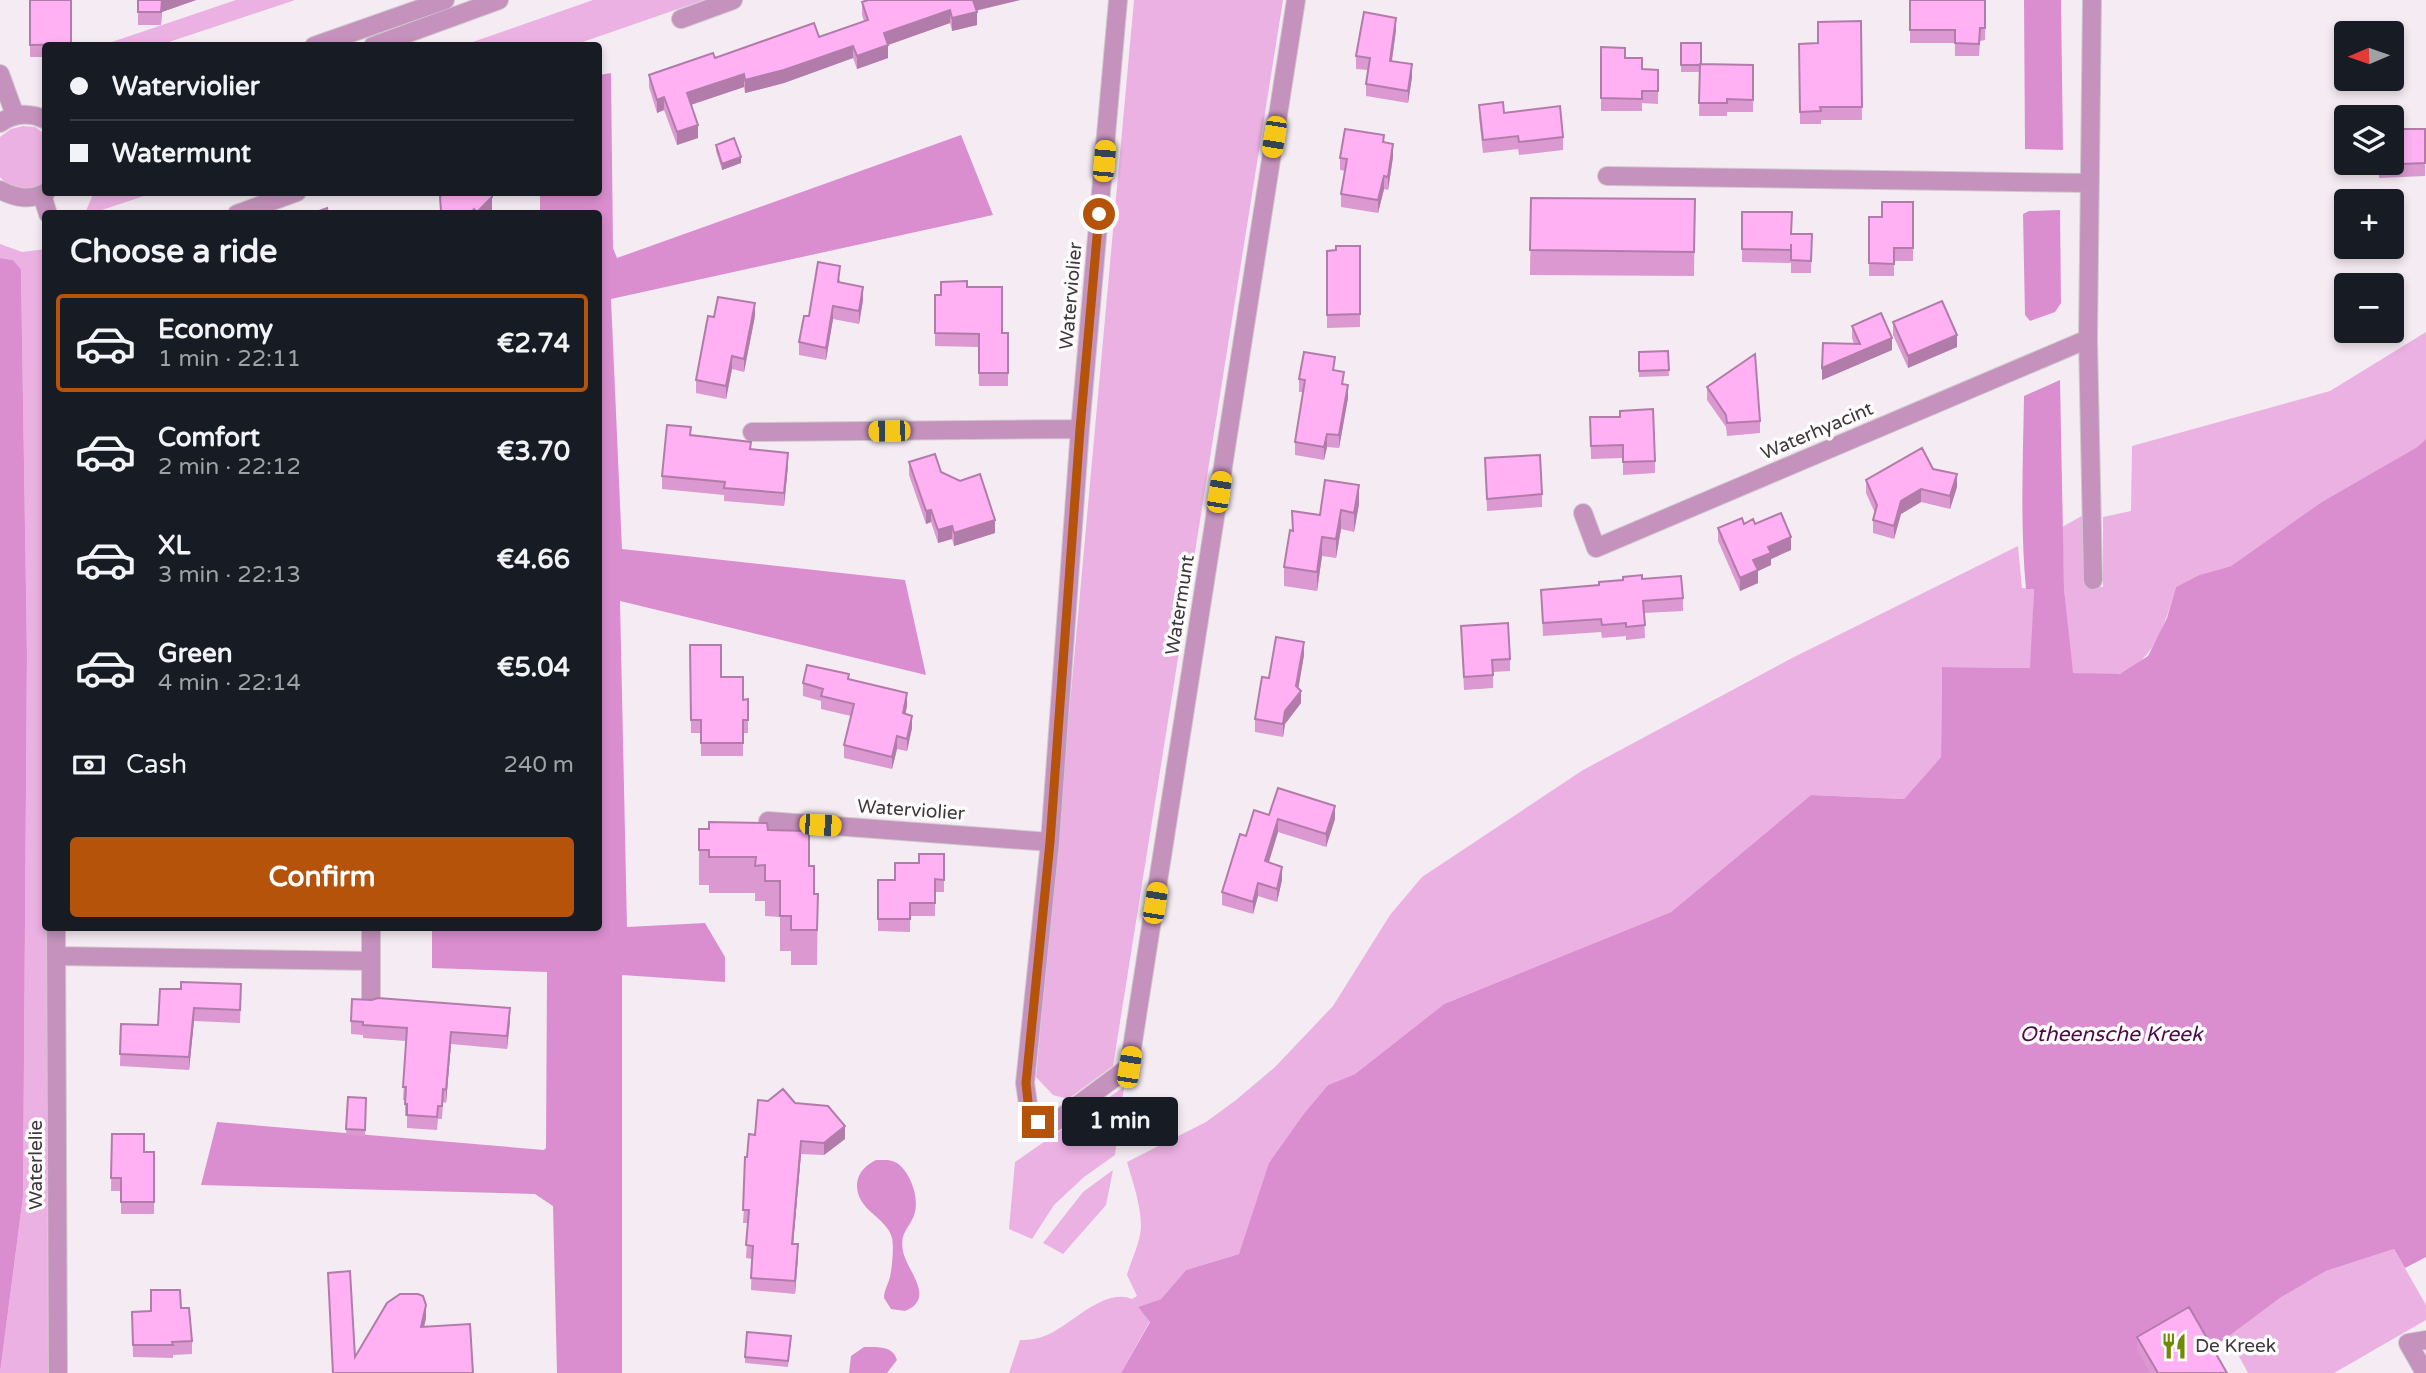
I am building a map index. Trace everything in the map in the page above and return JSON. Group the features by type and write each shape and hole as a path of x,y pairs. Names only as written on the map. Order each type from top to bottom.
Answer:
{"street":[{"path":"325,42 445,0"},
{"path":"384,42 499,0"},
{"path":"681,19 733,0"},
{"name":"Waterviolier","path":"1026,1083 1050,842 1080,429 1118,0"},
{"name":"Watermunt","path":"1026,1083 1029,1111 1038,1122 1055,1122 1129,1067 1296,0"},
{"path":"2092,0 2088,339 2093,580"},
{"path":"0,74 7,119 27,114 42,119"},
{"path":"1607,176 2090,183"},
{"path":"0,190 21,198 42,194"},
{"path":"248,210 286,196"},
{"name":"Waterhyacint","path":"1583,513 1596,548 2088,339"},
{"path":"752,432 1080,429"},
{"name":"Waterviolier","path":"768,821 1050,842"},
{"name":"Waterlelie","path":"56,931 58,1373"},
{"path":"371,931 371,1002"},
{"path":"56,956 371,961"},
{"path":"2425,1373 2408,1343 2426,1340"}],"shaded area":[{"path":"236,0 295,0 169,42 112,42"},
{"path":"593,0 704,0 583,42 473,42"},
{"path":"1134,0 1283,0 1113,1066 1068,1099 1053,1095 1036,1077"},
{"path":"35,127 42,132 40,185 28,189 16,188 0,177 0,137 11,129"},
{"path":"92,196 144,196 102,210 86,210"},
{"path":"0,244 22,252 42,250 42,931 47,931 48,1373 0,1373 23,1197 27,654 21,269 13,260 0,258"},
{"path":"2426,332 2426,439 2417,447 2320,503 2231,566 2199,575 2176,587 2158,637 2134,667 2118,674 2072,673 2064,588 2062,527 2087,513 2088,587 2103,587 2103,517 2131,511 2132,446 2330,391"},
{"path":"2018,546 2022,588 2034,589 2031,668 1942,667 1941,757 1904,799 1811,795 1671,912 1444,1004 1355,1074 1328,1085 1306,1111 1239,1254 1186,1270 1161,1299 1138,1307 1150,1321 1121,1373 1009,1373 1020,1340 1047,1335 1099,1302 1110,1298 1132,1299 1137,1296 1127,1275 1139,1240 1141,1219 1127,1162 1206,1122 1275,1067 1333,1006 1390,915 1422,877 1583,770 1794,657"},
{"path":"1124,1087 1115,1155 1084,1177 1054,1205 1032,1239 1009,1229 1015,1162"},
{"path":"1113,1170 1106,1205 1063,1254 1043,1243 1083,1192"},
{"path":"2394,1249 2426,1305 2426,1320 2334,1373 2248,1373 2228,1336 2280,1298 2326,1271"}],"water":[{"path":"2024,0 2061,0 2063,150 2025,149"},
{"path":"611,73 613,248 617,258 961,135 993,215 611,299 622,549 905,580 926,675 620,601 627,927 705,923 725,957 725,982 622,975 622,1373 557,1373 553,1206 535,1194 201,1185 217,1122 544,1150 546,1148 547,972 432,968 432,931 602,931 602,210 540,210 540,196 602,196 602,74"},
{"path":"2060,210 2061,303 2055,312 2030,321 2025,315 2023,214 2029,211"},
{"path":"0,258 13,260 21,269 27,654 23,1197 0,1373"},
{"name":"Otheensche Kreek","path":"2060,380 2064,588 2073,673 2120,674 2148,656 2167,618 2176,587 2199,575 2231,566 2320,503 2417,447 2426,439 2426,1257 2405,1268 2394,1249 2326,1271 2280,1298 2179,1373 1121,1373 1150,1322 1138,1307 1161,1299 1186,1270 1239,1254 1269,1163 1328,1085 1355,1074 1444,1004 1671,912 1811,795 1904,799 1941,757 1942,667 2030,668 2034,589 2026,589 2024,565 2024,396"},
{"path":"876,1160 890,1160 902,1167 914,1192 915,1212 902,1244 905,1258 917,1283 919,1299 905,1311 891,1309 884,1298 890,1277 892,1238 884,1224 861,1201 858,1193 857,1184 861,1172"},
{"path":"864,1347 888,1349 897,1360 887,1373 849,1373 851,1356"}],"building":[{"path":"30,0 71,0 71,42 42,42 42,45 30,45"},
{"path":"138,0 162,0 161,12 138,12"},
{"path":"973,0 977,12 952,18 950,10 884,33 888,45 857,56 853,46 784,70 745,80 744,74 687,93 698,125 677,132 664,97 657,100 649,75 713,53 715,58 814,23 819,37 868,20 862,2"},
{"path":"1910,0 1985,0 1985,28 1980,28 1979,44 1955,43 1955,30 1910,30"},
{"path":"1364,12 1396,18 1390,61 1412,64 1408,91 1366,84 1370,58 1356,56"},
{"path":"1861,21 1862,107 1820,107 1821,111 1800,112 1799,44 1818,43 1818,22"},
{"path":"1681,43 1701,43 1700,65 1681,65"},
{"path":"1601,47 1625,48 1625,58 1642,58 1642,69 1658,70 1658,91 1642,91 1642,99 1601,98"},
{"path":"1700,64 1753,65 1753,100 1727,99 1727,103 1699,103"},
{"path":"1503,102 1504,113 1560,106 1563,137 1519,142 1518,136 1483,140 1479,105"},
{"path":"1345,129 1384,135 1383,142 1393,144 1388,177 1384,176 1378,200 1341,194 1347,159 1340,158"},
{"path":"2404,129 2425,129 2425,163 2404,164"},
{"path":"734,138 741,157 722,164 716,145"},
{"path":"492,196 479,210 441,210 440,197"},
{"path":"1531,198 1695,199 1694,252 1530,250"},
{"path":"1882,202 1913,202 1913,248 1894,248 1894,264 1869,263 1869,217 1882,217"},
{"path":"1742,212 1792,212 1791,234 1812,234 1811,261 1791,260 1791,250 1742,249"},
{"path":"1336,246 1360,246 1360,314 1327,315 1327,251 1336,250"},
{"path":"818,262 840,266 838,282 863,287 859,311 833,306 826,348 799,342 804,316 809,316"},
{"path":"967,281 967,287 1002,287 1002,333 1008,333 1008,373 979,373 979,334 935,333 935,295 941,295 941,282"},
{"path":"718,297 755,303 744,359 732,356 726,386 696,380 708,316 714,317"},
{"path":"1942,301 1957,335 1908,356 1893,322"},
{"path":"1881,313 1892,338 1822,368 1823,343 1860,344 1852,326"},
{"path":"1668,351 1669,370 1639,371 1639,352"},
{"path":"1304,352 1335,357 1333,370 1344,372 1342,384 1348,385 1339,435 1327,434 1324,447 1295,442 1305,380 1299,379"},
{"path":"1755,354 1760,421 1727,423 1726,415 1707,387"},
{"path":"1653,409 1655,461 1623,462 1623,445 1591,446 1590,417 1620,417 1620,411"},
{"path":"667,425 691,427 690,435 751,442 750,449 788,453 784,493 724,488 725,482 662,476"},
{"path":"1922,448 1933,469 1957,474 1950,496 1921,489 1901,501 1894,526 1873,520 1877,505 1866,480"},
{"path":"935,454 941,472 960,481 980,474 995,520 954,533 952,526 938,530 931,510 926,511 909,462"},
{"path":"1540,455 1542,494 1487,499 1485,458"},
{"path":"1325,480 1359,485 1354,513 1341,510 1336,539 1322,537 1317,572 1284,567 1290,530 1293,531 1292,511 1320,515"},
{"path":"1781,513 1791,537 1768,547 1771,553 1753,560 1758,570 1740,578 1718,528 1742,518 1744,524 1753,519 1755,524"},
{"path":"1642,575 1642,579 1681,576 1683,598 1643,601 1645,625 1602,625 1601,619 1543,623 1541,590 1599,585 1599,582"},
{"path":"1508,623 1510,659 1492,660 1493,675 1464,677 1461,626"},
{"path":"1276,637 1304,642 1296,686 1301,691 1285,711 1283,724 1255,719 1262,677 1269,678"},
{"path":"690,645 721,645 721,677 743,677 743,700 748,699 748,720 743,720 743,743 701,743 701,720 691,720"},
{"path":"807,665 849,674 848,679 907,693 903,713 912,716 907,739 897,736 892,757 844,745 854,704 821,696 823,689 803,683"},
{"path":"1278,788 1335,806 1326,834 1278,819 1265,861 1282,867 1277,889 1258,883 1253,902 1222,892 1240,834 1246,836 1254,810 1269,815"},
{"path":"709,822 767,823 768,830 809,831 809,866 814,866 814,894 818,894 817,930 791,930 791,916 780,916 780,881 765,881 765,865 755,866 756,857 709,857 709,850 699,850 699,829 709,829"},
{"path":"919,854 944,854 944,880 935,879 935,903 910,903 910,919 878,919 878,880 895,880 895,863 919,863"},
{"path":"181,982 241,984 240,1010 194,1008 189,1057 120,1054 121,1024 158,1025 160,989 181,989"},
{"path":"378,998 510,1008 507,1036 451,1032 446,1090 443,1089 442,1106 438,1106 437,1117 407,1115 406,1087 403,1087 407,1028 363,1025 363,1022 351,1021 352,999"},
{"path":"783,1089 795,1103 828,1106 845,1126 824,1143 801,1141 792,1244 798,1244 795,1281 751,1278 753,1246 746,1245 749,1210 743,1210 745,1157 749,1134 755,1135 758,1100 768,1101"},
{"path":"348,1097 366,1098 365,1130 346,1129"},
{"path":"112,1134 144,1134 144,1152 154,1152 154,1202 121,1202 121,1178 111,1178"},
{"path":"350,1271 355,1357 387,1303 400,1294 418,1294 423,1296 426,1305 421,1327 470,1324 473,1373 333,1373 328,1273"},
{"path":"151,1290 180,1290 181,1308 189,1308 192,1341 172,1342 173,1345 133,1345 132,1312 151,1311"},
{"name":"De Kreek","path":"2189,1307 2227,1373 2158,1373 2137,1337"},
{"path":"747,1332 791,1336 788,1361 745,1357"}],"place":[{"name":"De Kreek","path":"2174,1346"}],"route":[{"path":"1038,1122 1029,1111 1026,1083 1050,842 1080,429 1099,214"}]}
